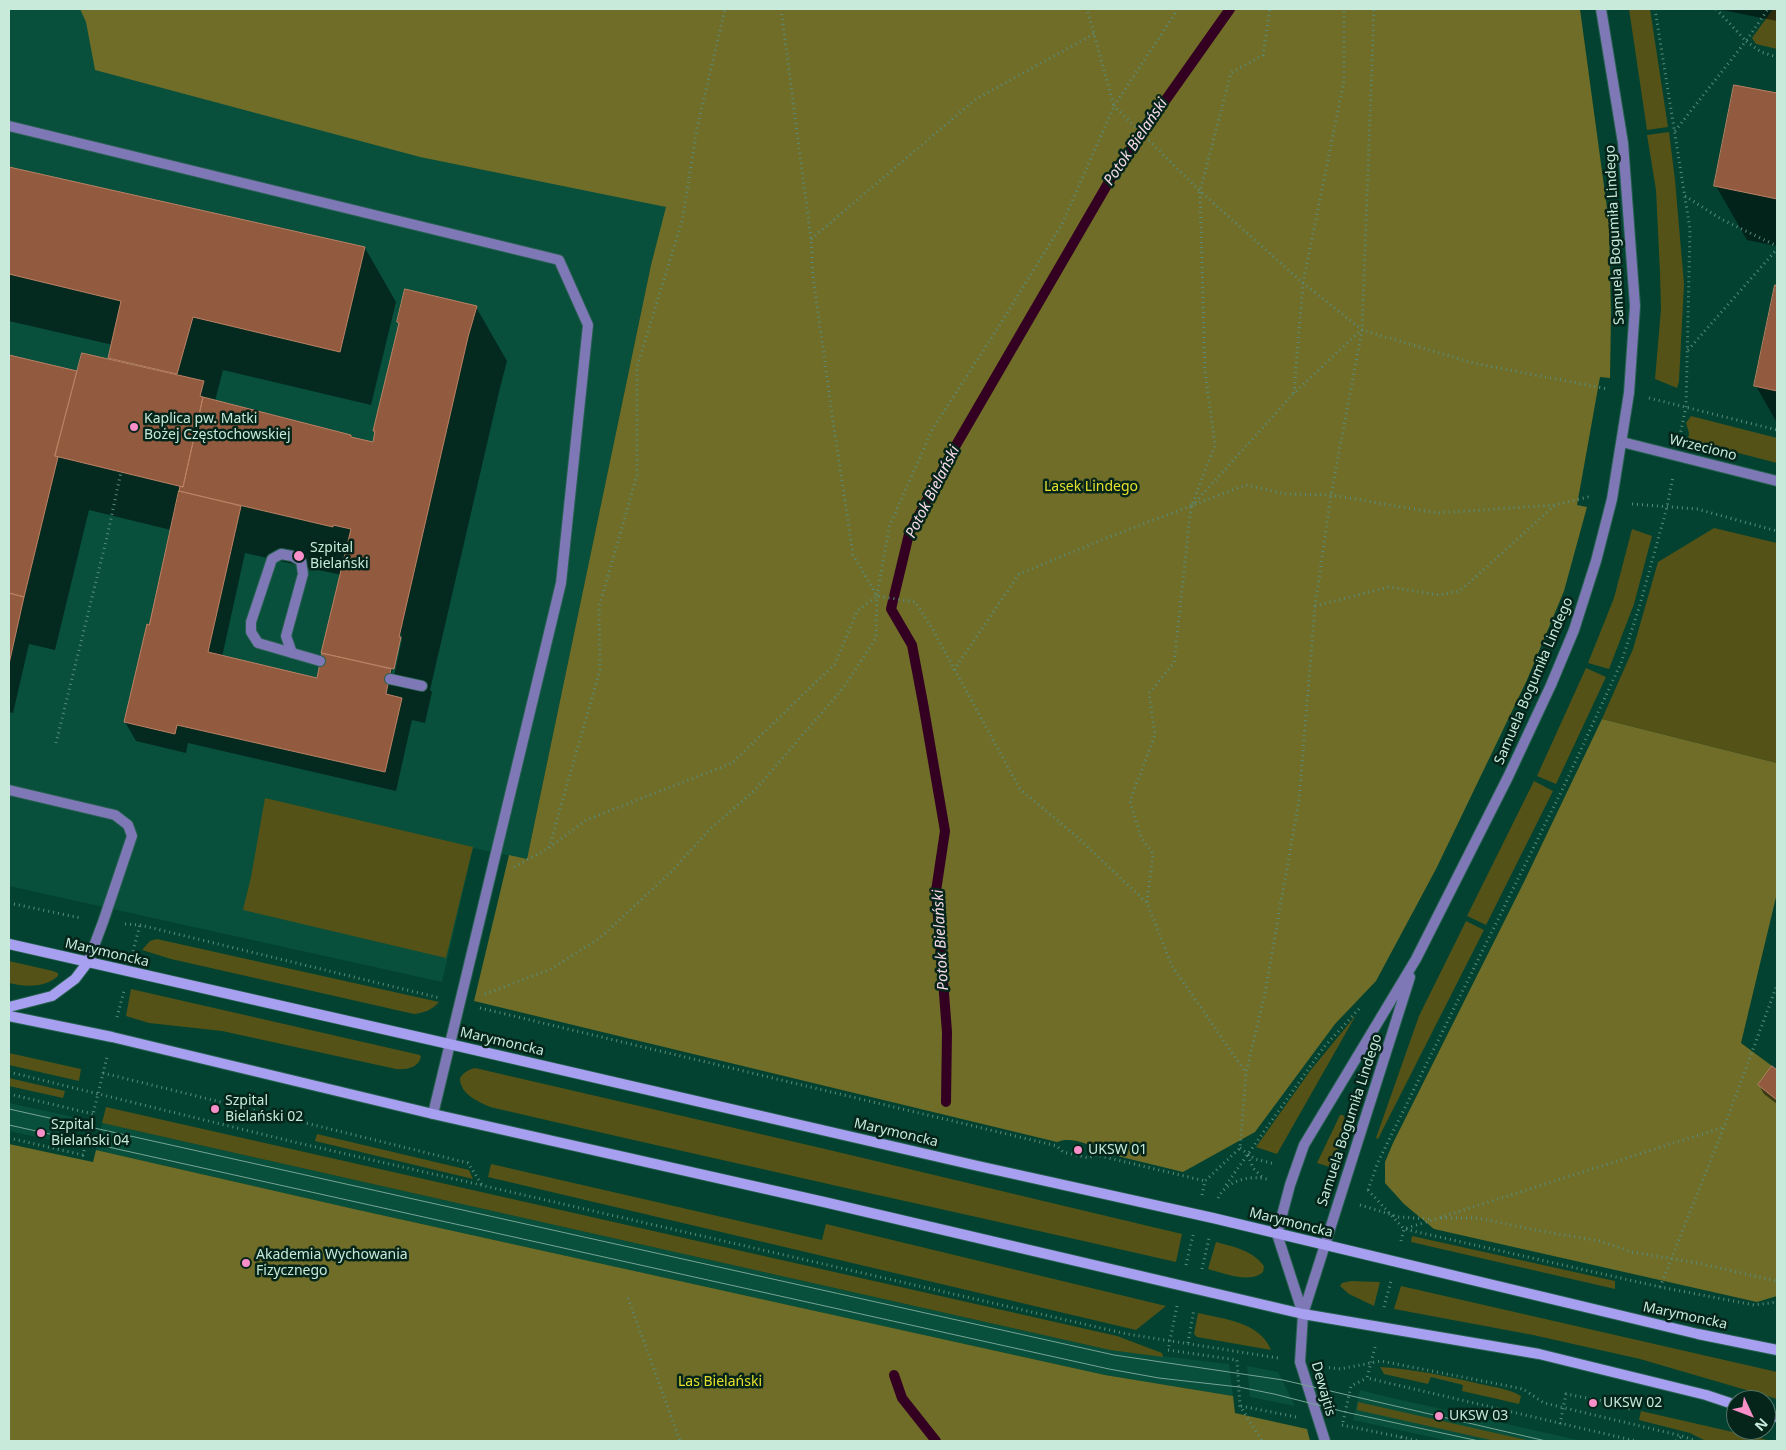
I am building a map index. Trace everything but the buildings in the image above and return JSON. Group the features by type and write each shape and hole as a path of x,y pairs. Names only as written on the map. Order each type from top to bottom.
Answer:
{"main road":[{"name":"Marymoncka","path":"9,944 1213,1218 1698,1334 1777,1350"},
{"path":"9,1007 52,996 75,979 88,962"},
{"path":"9,1016 112,1037 433,1114 814,1200 1303,1314 1539,1354 1726,1402"}],"street":[{"name":"Samuela Bogumiła Lindego","path":"1276,1234 1304,1145 1416,959 1497,799 1566,650 1585,598 1612,499 1630,393 1635,324 1634,282 1624,143 1600,9"},
{"path":"9,126 559,260 588,324 562,583 433,1114"},
{"name":"Wrzeciono","path":"1622,442 1777,482"},
{"path":"292,653 286,636 303,574 301,561 292,556 281,554 272,559 251,622 251,632 258,643 292,653 320,661"},
{"path":"390,679 422,686"},
{"path":"9,790 115,815 128,826 132,836 88,962"},
{"name":"Samuela Bogumiła Lindego","path":"1303,1314 1416,959"},
{"path":"1276,1234 1303,1314"},
{"name":"Dewajtis","path":"1303,1314 1300,1362 1325,1441"}],"path":[{"path":"549,848 600,670 599,607 636,475 637,367 682,221 696,128 724,9"},
{"path":"781,9 811,239 813,276 853,554 879,596"},
{"path":"1087,9 1114,106 1200,191 1303,283 1362,330 1473,363 1630,393 1777,430"},
{"path":"460,1003 549,970 600,938 671,872 711,828 755,790 844,686 876,638 879,596 889,528 933,428 1062,224 1114,106 1178,9"},
{"path":"1147,903 1154,854 1141,836 1130,801 1155,734 1149,693 1174,663 1191,507 1215,446 1205,371 1200,191 1231,72 1263,55 1270,9"},
{"path":"1294,393 1303,283 1344,81 1344,9"},
{"path":"9,903 103,922 140,925 1057,1146 1062,1152 1088,1158 1096,1155 1205,1181 1240,1148 1246,1073 1265,993 1299,800 1315,606 1332,495 1362,330 1374,9"},
{"path":"1716,9 1746,41 1761,52 1777,57"},
{"path":"1675,132 1746,41 1768,9"},
{"path":"811,239 976,99 1094,34"},
{"path":"1685,196 1721,219 1777,248 1687,350"},
{"path":"1191,507 1294,393 1362,330"},
{"path":"56,743 107,537 121,472"},
{"path":"954,670 1019,574 1114,535 1246,486 1285,494 1332,495 1437,513 1555,505 1593,495 1634,505 1697,509 1777,531"},
{"path":"1315,606 1389,587 1438,595 1460,590 1555,505"},
{"path":"490,881 549,848 586,820 732,762 835,664 857,611 879,596 915,602 933,630 1020,789 1076,836 1147,903 1172,966 1246,1073"},
{"path":"1660,1287 1724,1127 1777,985"},
{"path":"1225,1186 1321,1051 1339,1029 1362,1006"},
{"path":"9,1072 294,1142 1127,1334 1340,1369 1381,1361 1523,1389 1544,1403 1696,1441"},
{"path":"103,1073 468,1163 482,1186"},
{"path":"9,1094 93,1114"},
{"path":"1404,1228 1724,1127"},
{"path":"9,1138 83,1155"},
{"path":"1240,1148 1255,1159 1295,1170"},
{"path":"1248,1155 1253,1168 1262,1177"},
{"path":"1344,1184 1368,1190 1404,1228 1660,1287 1754,1305 1777,1302"},
{"path":"1339,1199 1390,1214 1419,1219 1477,1218 1600,1241 1632,1252 1671,1258 1777,1281"},
{"path":"1367,1378 1404,1228"},
{"path":"628,1298 680,1441"},
{"path":"1237,1360 1240,1406 1262,1441"},
{"path":"1342,1425 1351,1386 1367,1378 1636,1441"},
{"path":"1560,1424 1566,1394 1603,1401 1633,1410"},
{"path":"1240,1406 1419,1441"},
{"path":"1676,1441 1682,1436"}],"shaded area":[{"name":"Szpital Bielański","path":"9,9 710,9 667,207 651,265 527,859 473,848 442,982 9,886"},
{"path":"1629,9 1650,9 1668,127 1647,130"},
{"path":"1773,9 1777,9 1777,49 1756,44 1752,38"},
{"path":"1669,132 1684,284 1679,381 1677,388 1655,379 1661,309 1660,273 1656,190 1647,135"},
{"path":"1691,416 1777,438 1777,463 1688,440 1689,433 1686,423"},
{"path":"1714,528 1777,543 1777,763 1602,719 1633,649 1658,562"},
{"path":"1632,529 1652,536 1634,604 1609,669 1588,663 1614,598"},
{"path":"1586,668 1606,677 1556,784 1537,776"},
{"path":"1534,781 1553,791 1486,925 1467,916"},
{"path":"265,798 473,847 446,958 243,910"},
{"path":"1466,921 1484,930 1378,1139 1376,1138 1419,1016"},
{"path":"157,939 439,1002 428,1011 414,1014 171,959 142,950 150,941"},
{"path":"9,961 53,971 58,973 58,976 47,983 35,986 9,983"},
{"path":"131,989 420,1055 421,1057 414,1066 396,1069 222,1031 149,1023 126,1016"},
{"path":"1356,1015 1277,1154 1256,1147 1310,1071"},
{"path":"9,1053 81,1069 79,1081 9,1065"},
{"path":"475,1068 1182,1234 1176,1262 490,1107 466,1093 461,1084 460,1078 463,1074"},
{"path":"9,1078 65,1091 63,1098 9,1086"},
{"path":"9,1103 78,1118 73,1145 9,1131"},
{"path":"106,1107 1117,1336 1162,1353 1163,1357 1110,1350 102,1123"},
{"path":"1340,1115 1343,1115 1346,1120 1333,1168 1317,1163"},
{"path":"102,1123 1110,1350 1229,1364 1233,1396 1105,1375 96,1150"},
{"path":"317,1134 469,1170 473,1179 315,1141"},
{"path":"491,1164 822,1240 826,1224 1166,1306 1136,1330 488,1177"},
{"path":"1412,1236 1615,1281 1615,1289 1411,1242"},
{"path":"1216,1242 1254,1256 1264,1266 1263,1272 1251,1277 1244,1277 1208,1269"},
{"path":"1351,1281 1380,1282 1374,1306 1349,1294 1340,1286 1342,1283"},
{"path":"1401,1286 1777,1372 1777,1399 1776,1390 1746,1390 1640,1359 1533,1335 1394,1309"},
{"path":"1198,1313 1230,1320 1250,1328 1259,1333 1271,1350 1197,1337 1194,1334"},
{"path":"1247,1366 1278,1372 1295,1406 1250,1397"},
{"path":"1380,1367 1405,1369 1443,1376 1501,1388 1521,1396 1519,1404 1462,1391 1463,1385 1431,1377 1428,1384 1384,1374"},
{"path":"1360,1390 1582,1441 1449,1441 1353,1420"},
{"path":"1358,1402 1531,1441 1495,1441 1357,1410"},
{"path":"1641,1411 1726,1430 1726,1440 1772,1441 1706,1441 1690,1433 1639,1420"}],"green space":[{"name":"Lasek Lindego","path":"80,9 1580,9 1609,223 1610,378 1600,377 1577,505 1587,507 1564,591 1527,680 1436,869 1376,981 1335,1024 1255,1132 1183,1172 1101,1152 1092,1146 1074,1140 1057,1142 474,1001 509,855 527,859 651,265 666,207 420,157 95,70 86,22"},
{"path":"1602,719 1777,763 1777,893 1741,1043 1772,1066 1758,1085 1777,1100 1777,1296 1757,1302 1434,1229 1404,1204 1385,1183 1385,1162 1393,1143 1523,884"},
{"name":"Akademia Wychowania Fizycznego","path":"9,1144 93,1162 96,1150 1105,1375 1233,1396 1235,1413 1307,1429 1310,1441 9,1441"}],"waterway":[{"name":"Potok Bielański","path":"946,1102 947,1032 936,891 945,831 912,645 891,609 909,534 952,452 1114,173 1230,9"},
{"name":"Potok Bielański","path":"894,1375 902,1398 936,1441"}],"tram line":[{"path":"9,1109 1114,1355 1283,1380 1546,1441"},
{"path":"9,1125 1109,1369 1159,1378 1239,1387 1479,1441"}],"place":[{"name":"Kaplica pw. Matki Bożej Częstochowskiej","path":"134,427"},
{"name":"Szpital Bielański","path":"299,556"},
{"name":"Szpital Bielański 02","path":"215,1109"},
{"name":"Szpital Bielański 04","path":"41,1133"},
{"name":"UKSW 01","path":"1078,1150"},
{"name":"Akademia Wychowania Fizycznego","path":"246,1263"},
{"name":"UKSW 02","path":"1593,1403"},
{"name":"UKSW 03","path":"1439,1416"}],"park label":[{"name":"Las Bielański","path":"720,1382"}]}
